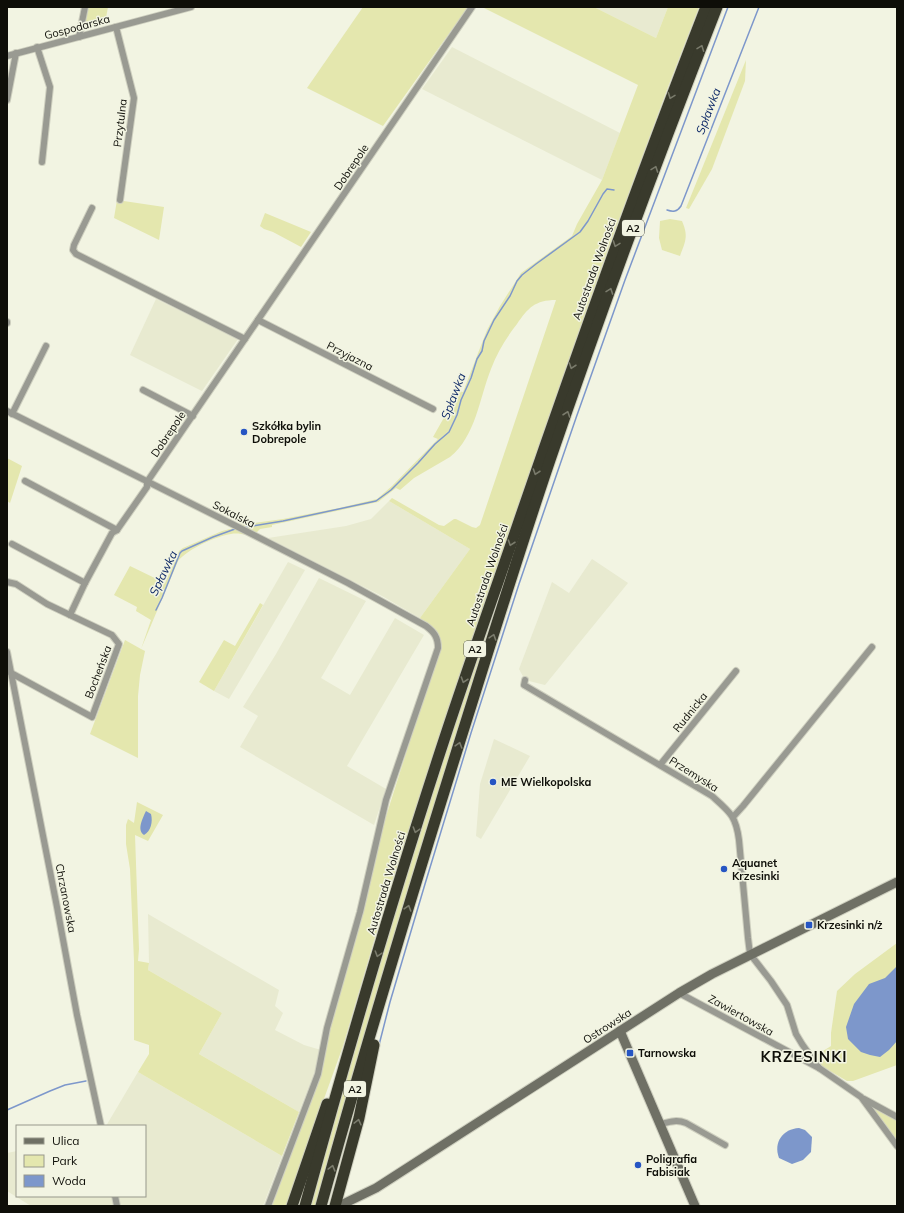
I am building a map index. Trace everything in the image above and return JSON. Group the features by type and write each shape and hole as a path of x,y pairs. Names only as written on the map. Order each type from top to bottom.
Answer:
{"highway":[{"name":"Autostrada Wolności","path":"305,1206 350,1049 427,792 462,686 623,224 706,7"},
{"name":"Autostrada Wolności","path":"322,1206 389,972 480,678 551,458 637,217 717,7"},
{"path":"339,1205 389,972"},
{"path":"292,1206 338,1073 350,1049"}],"street":[{"path":"79,37 85,7"},
{"name":"Gospodarska","path":"7,56 188,7"},
{"name":"Dobrepole","path":"147,482 472,7"},
{"name":"Przytulna","path":"116,27 134,98 120,200"},
{"name":"Gospodarska","path":"37,48 50,87 42,162"},
{"path":"7,100 16,54"},
{"path":"92,208 74,245 73,250 76,254 245,339"},
{"name":"Przyjazna","path":"258,320 432,409"},
{"path":"10,412 46,346"},
{"path":"143,390 193,416"},
{"name":"Sokalska","path":"10,412 348,583 420,622 432,631 438,641 438,648 386,800 360,912 327,1028 318,1074 268,1206"},
{"path":"25,481 117,530"},
{"path":"70,615 112,533 117,530 147,487 147,482"},
{"path":"12,544 85,584"},
{"name":"Bocheńska","path":"7,582 16,584 47,604 112,636 119,644 92,717 11,673"},
{"path":"733,817 872,647"},
{"name":"Chrzanowska","path":"7,652 77,1015 101,1125"},
{"name":"Rudnicka","path":"660,765 736,671"},
{"name":"Przemyska","path":"525,680 524,685 712,796 730,812 738,827 750,954"},
{"name":"Ostrowska","path":"339,1205 376,1188 394,1177 620,1031 712,974 897,882"},
{"path":"750,954 771,981 786,1005 796,1034 819,1068 861,1097 897,1117"},
{"name":"Zawiertowska","path":"680,993 819,1068"},
{"path":"620,1031 695,1206"},
{"path":"793,1054 799,1050 802,1044"},
{"path":"861,1097 897,1146"},
{"path":"660,1124 678,1120 725,1145"}],"shaded area":[{"path":"594,7 668,7 656,38"},
{"path":"452,47 620,133 602,180 422,89"},
{"path":"156,299 238,339 202,391 130,355"},
{"path":"389,501 470,549 420,618 382,596 268,538 346,526 371,519"},
{"path":"592,559 628,583 545,685 525,680 519,669 552,582 569,593"},
{"path":"288,562 305,570 229,699 214,691"},
{"path":"319,578 366,601 321,678 350,695 395,618 424,635 347,766 386,789 374,825 240,747 258,716 243,707 276,654"},
{"path":"494,739 530,756 481,839 476,836 480,784"},
{"path":"148,914 279,990 275,1006 283,1013 275,1030 304,1045 321,1050 316,1068 299,1112 199,1054 222,1013 148,970"},
{"path":"138,1072 282,1156 263,1206 119,1206 117,1197 146,1197 146,1125 107,1125"},
{"path":"16,1151 16,1197 7,1191 7,1153"},
{"path":"17,1197 112,1197 114,1206 31,1206"}],"green space":[{"path":"87,7 108,7 105,23 84,27"},
{"path":"363,7 468,7 383,126 307,88"},
{"path":"482,7 594,7 656,38 668,7 699,7 603,263 467,653 386,900 343,1046 294,1182 287,1206 272,1206 322,1069 332,1020 353,948 383,826 440,646 431,626 420,618 470,549 389,501 392,498 439,525 444,526 456,519 476,528 480,525 556,300 537,303 529,309 509,335 493,363 476,416 466,439 450,457 414,478 400,490 396,488 378,502 272,525 272,527 260,529 257,532 254,532 240,524 283,519 377,499 392,486 438,439 433,437 459,391 463,392 487,330 521,273 572,236 577,224 602,180 638,85"},
{"path":"746,60 745,81 712,169 689,209 686,208"},
{"path":"117,200 164,207 159,240 114,218"},
{"path":"265,213 311,232 301,247 260,226"},
{"path":"670,219 682,221 684,227 686,239 680,256 662,250 659,238 660,221"},
{"path":"621,251 318,1206 309,1206 336,1109 445,747"},
{"path":"7,458 22,466 10,503 7,501"},
{"path":"234,528 247,535 233,534 218,537 188,552 178,561 141,649 151,620 136,611 137,607 114,595 130,566 165,583 179,551 183,548 222,531"},
{"path":"260,603 263,605 214,691 199,682 224,640 235,646"},
{"path":"125,640 145,651 140,675 138,696 138,758 90,734"},
{"path":"137,802 163,815 148,841 135,835 139,949 138,961 149,963 148,970 222,1013 199,1054 299,1112 282,1156 138,1072 149,1054 149,1045 134,1040 134,961 130,869 126,844 126,825 128,819 134,823"},
{"path":"897,943 897,1065 853,1081 847,1081 820,1065 815,1056 831,1046 831,1033 837,991 855,974"},
{"path":"870,1104 897,1120 897,1143"}],"water":[{"path":"146,811 151,814 152,823 150,829 144,835 140,828"},
{"path":"897,966 897,1041 880,1057 861,1052 848,1039 846,1027 854,1004 869,984 885,978"},
{"path":"799,1128 805,1130 812,1137 811,1152 803,1160 792,1164 779,1158 777,1147 778,1142 784,1134 793,1129"}],"waterway":[{"path":"379,1045 390,1002 425,884 471,733 519,584 625,280 728,7"},
{"name":"Spławka","path":"667,210 675,211 681,206 759,7"},
{"name":"Spławka","path":"246,527 283,521 376,501 391,490 435,444 449,432 457,415 461,400 471,378 477,359 482,351 484,341 494,320 510,296 517,281 536,264 580,232 607,189 614,190"},
{"name":"Spławka","path":"156,610 180,553 213,537 235,529"},
{"path":"7,1110 65,1085 86,1081"}],"place":[{"name":"Szkółka bylin Dobrepole","path":"244,432"},
{"name":"ME Wielkopolska","path":"493,782"},
{"name":"Aquanet Krzesinki","path":"724,869"},
{"name":"Krzesinki n/ż","path":"809,925"},
{"name":"Tarnowska","path":"630,1053"},
{"name":"Poligrafia Fabisiak","path":"638,1165"}],"district":[{"name":"KRZESINKI","path":"804,1056"}]}
